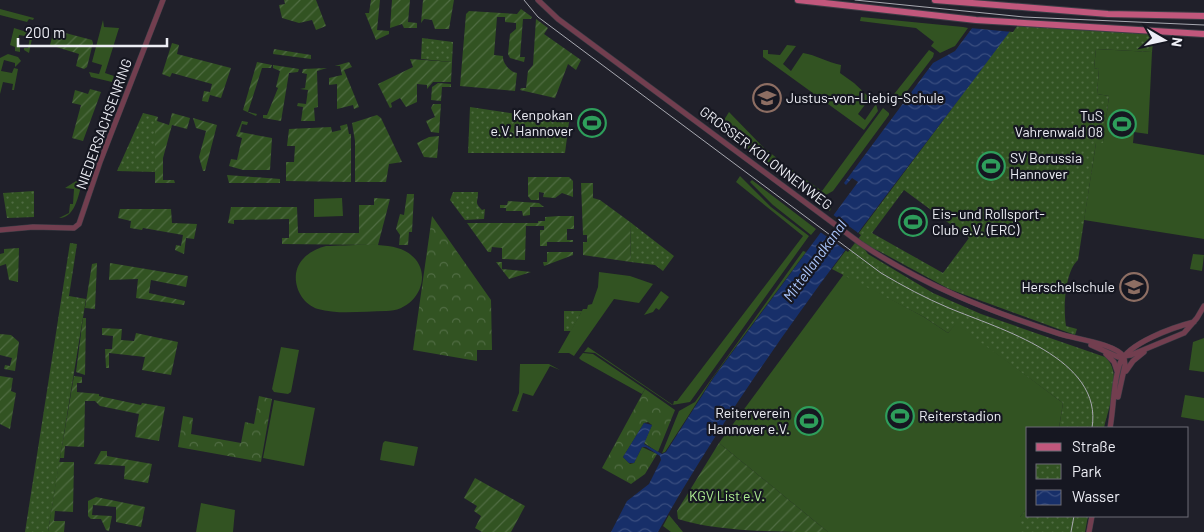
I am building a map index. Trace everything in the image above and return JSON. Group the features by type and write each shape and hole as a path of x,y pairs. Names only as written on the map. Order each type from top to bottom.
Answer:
{"main road":[{"path":"798,0 976,20 1204,34"},
{"path":"935,0 986,6 1108,14 1204,16"}],"street":[{"name":"NIEDERSACHSENRING","path":"0,230 77,227 82,221 100,162 163,0"},
{"name":"GROSSER KOLONNENWEG","path":"538,0 558,19 860,243 911,275 948,293 1010,318 1079,340 1115,349 1135,346"},
{"path":"1124,357 1184,333 1204,306"},
{"path":"1113,414 1118,374 1124,357 1135,346 1194,322"},
{"name":"GROSSER KOLONNENWEG","path":"1079,340 1118,357 1124,357"},
{"name":"GROSSER KOLONNENWEG","path":"1115,349 1124,357"},
{"path":"1123,378 1133,361 1148,349"},
{"path":"1102,350 1114,362 1118,374"},
{"path":"1110,427 1123,378 1124,357"},
{"path":"1089,532 1092,517"}],"green space":[{"path":"284,0 316,0 326,26 316,30 312,20 299,23 282,18 279,5 285,4"},
{"path":"371,0 380,0 377,30 389,31 389,34 376,40 365,13 369,13"},
{"path":"392,0 410,0 408,22 417,23 417,28 404,28 402,24 390,28"},
{"path":"423,0 454,0 449,29 435,29 432,20 424,19 421,23"},
{"path":"0,9 34,18 33,20 29,19 27,22 0,15"},
{"path":"521,9 532,17 531,19 523,19 520,57 525,57 524,62 510,58 508,54 510,34 516,29 516,23 505,22 505,17 497,17 494,55 503,56 507,67 517,73 515,91 460,86 466,14 469,11 517,14"},
{"path":"861,17 968,28 955,46 940,53 931,46 934,42 916,28 860,21"},
{"path":"536,19 548,28 544,34 581,60 576,70 568,64 555,98 520,90 521,88 526,88 528,71 533,65"},
{"path":"103,20 104,27 119,28 105,73 114,76 112,82 91,77 89,72 99,74 102,65 92,62"},
{"path":"1015,24 1154,31 1152,52 1096,49 1094,68 1099,69 1097,94 1109,96 1103,143 1096,143 1078,260 1070,273 1066,291 1066,326 1077,329 1075,335 949,289 879,251 861,244 868,254 933,293 981,314 1105,357 1111,364 1114,381 1104,427 1059,427 1063,403 956,324 948,333 924,317 832,269","holes":["904,190 969,238 943,273 872,233"]},
{"path":"14,28 33,34 29,53 24,48 28,48 30,37 19,35 17,46 20,47 20,52 15,51 15,47 10,45"},
{"path":"54,30 92,40 93,43 87,67 84,69 76,66 79,54 50,45"},
{"path":"422,38 453,42 452,62 421,59"},
{"path":"172,43 179,45 177,54 231,68 221,98 210,95 208,102 202,101 204,91 210,92 212,84 172,73 170,77 162,74"},
{"path":"787,45 796,46 783,64 791,71 803,53 841,65 840,73 870,98 858,114 865,120 876,104 878,111 864,130 763,57 763,50 768,50 768,54 780,55"},
{"path":"274,49 311,55 311,59 273,54"},
{"path":"1096,49 1152,52 1148,134 1134,132 1133,143 1204,155 1204,239 1084,220 1096,143 1103,142 1109,96 1097,94 1099,69 1094,68"},
{"path":"929,50 934,53 933,57 895,107 887,103"},
{"path":"8,54 18,57 21,61 15,67 15,63 4,60 1,71 12,73 14,68 18,69 14,90 12,90 13,84 3,82 0,94 0,58"},
{"path":"410,59 452,62 451,82 433,82 427,89 427,85 417,84 417,102 406,107 400,98 391,103 392,107 390,108 378,84 413,67"},
{"path":"257,62 272,65 271,68 262,68 248,112 257,114 256,116 243,110"},
{"path":"349,62 352,67 344,70 359,107 354,109 353,105 337,109 337,84 329,85 329,78 342,75 340,66 335,66"},
{"path":"273,65 299,69 298,72 289,73 281,121 263,118 263,115 267,115 278,88 276,87 280,71 273,68"},
{"path":"327,68 317,71 318,107 314,108 315,121 301,121 303,107 297,106 298,103 306,104 308,90 300,89 305,88 307,74 302,73 303,69"},
{"path":"438,83 451,84 451,87 442,87 441,101 431,100 432,87"},
{"path":"90,89 101,92 83,141 72,138 81,105 72,103 75,90 88,94"},
{"path":"433,104 441,104 439,133 431,132 426,121 435,117 431,108"},
{"path":"470,107 569,122 565,153 468,153"},
{"path":"883,108 889,115 833,191 824,196 833,200 830,211 779,172 782,167 788,167 822,191"},
{"path":"729,112 763,147 778,159 772,167 719,128"},
{"path":"143,113 155,116 155,172 117,171"},
{"path":"172,113 190,118 187,129 172,125 163,158 163,180 174,180 175,183 155,183 155,116 158,117 157,121 169,125"},
{"path":"377,115 381,118 402,162 389,164 386,182 355,182 355,141 352,123"},
{"path":"193,118 217,125 205,171 203,171 199,157 206,131 196,128"},
{"path":"242,121 248,122 247,125 242,124 240,132 272,138 270,170 243,170 229,166 231,159 237,160 242,138 236,136"},
{"path":"347,124 349,134 351,134 351,182 286,181 286,162 294,162 295,146 287,146 289,129 331,127 332,132 341,130 340,126"},
{"path":"439,136 437,158 424,157 417,143 429,137"},
{"path":"227,175 280,179 280,183 229,183"},
{"path":"84,176 74,208 70,213 65,217 59,218 69,213 70,204 73,204 74,189 65,188"},
{"path":"740,176 771,207 809,236 690,402 673,405 674,401 677,401 803,236 736,182"},
{"path":"528,177 569,177 573,181 573,197 562,193 555,198 543,197 544,193 539,192 539,200 531,200 528,196"},
{"path":"752,180 816,229 811,235 773,205 750,182"},
{"path":"581,183 593,183 593,198 600,200 630,222 631,262 583,255 583,242 587,242 587,235 583,235"},
{"path":"34,191 34,217 7,218 3,193"},
{"path":"453,192 478,192 477,204 482,210 485,209 484,219 465,220 450,200"},
{"path":"407,194 414,194 412,232 409,232 408,245 399,245 400,235 396,229 400,214 404,215"},
{"path":"342,198 343,216 314,217 314,199"},
{"path":"374,198 390,199 378,245 282,244 282,238 289,238 289,219 234,220 234,224 228,223 231,207 297,207 298,233 359,233 359,205 374,205"},
{"path":"508,201 539,203 544,207 530,207 530,215 523,216 522,211 506,211 506,208 500,208 500,205 507,205"},
{"path":"120,209 171,209 172,223 197,224 194,239 186,238 184,254 175,250 176,245 181,246 183,235 143,228 142,230 130,228 131,221 118,218"},
{"path":"432,216 491,300 492,350 477,350 477,361 413,350"},
{"path":"574,216 574,229 567,229 567,240 573,240 573,242 547,242 547,246 540,246 540,230 544,230 544,226 526,226 525,260 502,259 502,248 492,247 491,252 488,252 467,223 538,223 538,221 545,221 545,217"},
{"path":"630,222 674,256 663,271 655,265 631,262"},
{"path":"70,243 77,244 69,296 86,299 48,532 25,532"},
{"path":"378,245 405,251 415,258 420,268 422,277 420,287 408,304 398,309 343,312 326,311 311,306 305,301 297,288 296,273 305,257 326,246"},
{"path":"19,248 18,282 9,280 6,264 0,266 0,254 4,253 4,249"},
{"path":"803,251 806,252 714,376 665,452 662,453 679,411 695,402"},
{"path":"547,252 573,252 573,255 544,266 543,262 547,262"},
{"path":"1193,254 1204,255 1202,271 1190,269"},
{"path":"496,262 502,262 502,269 531,272 509,279"},
{"path":"97,263 95,309 85,308 92,264"},
{"path":"110,263 188,276 186,287 151,280 149,293 185,301 184,305 136,298 138,279 109,280"},
{"path":"599,272 630,276 653,284 639,303 614,299 574,356 569,353 558,353 583,309 587,309 588,305 592,304 598,287"},
{"name":"Reiterstadion","path":"844,274 924,317 948,333 956,323 1063,403 1059,427 1026,427 1026,510 1020,517 1020,532 828,532 719,443"},
{"path":"661,291 669,297 659,310 656,308 653,312 644,315"},
{"path":"564,311 582,311 571,331 564,331"},
{"path":"83,318 86,318 85,375 76,372"},
{"path":"102,328 122,329 121,340 134,341 136,333 178,342 171,375 142,370 145,357 109,353 109,368 106,368 105,349 112,349 113,336 102,335"},
{"path":"0,334 11,335 19,342 15,371 4,369 5,365 10,366 12,358 0,355"},
{"path":"1204,338 1204,372 1189,370 1193,342"},
{"path":"281,347 299,350 291,392 288,394 274,392 272,389"},
{"path":"588,347 673,405 595,353 584,352"},
{"path":"583,353 593,354 645,389 642,394 581,360 579,358"},
{"path":"520,364 549,364 560,370 550,366 533,396 523,393 517,411 520,412 512,411 519,393"},
{"path":"0,376 13,378 11,391 16,393 10,429 0,424"},
{"path":"74,376 82,377 82,383 77,383 77,392 99,394 99,396 141,405 142,403 165,407 159,441 135,437 139,414 100,406 95,401 85,401 84,447 65,446 64,458 60,458"},
{"path":"645,389 675,410 658,452 644,443 652,425 648,422 644,423 623,457 630,464 634,463 642,447 657,454 645,474 631,484 602,468"},
{"path":"1185,395 1204,398 1204,421 1181,417"},
{"path":"259,396 272,399 261,462 178,447 183,416 193,418 191,434 241,443 245,422 254,424"},
{"path":"274,400 315,408 304,466 263,458"},
{"path":"385,441 418,447 414,466 380,460"},
{"name":"KGV List e.V.","path":"719,443 828,532 731,529 711,527 678,519 677,511"},
{"path":"101,451 107,451 107,456 152,464 148,483 124,479 125,466 94,464"},
{"path":"59,462 74,462 73,512 55,511 54,521 65,521 64,532 48,532"},
{"path":"475,478 525,506 511,532 482,532 475,528 481,516 474,511 477,506 464,498"},
{"path":"96,497 145,507 141,527 116,522 116,507 93,505 92,515 112,516 109,531 106,530 101,519 91,519 88,516 88,501"},
{"path":"201,503 235,510 233,532 196,532"},
{"path":"1026,510 1026,517 1088,517 1085,532 1020,532 1020,517"},
{"path":"669,515 683,532 671,532 663,526"}],"water":[{"name":"Mittellandkanal","path":"993,0 1033,0 789,327 699,462 658,532 611,532 627,501 649,484 661,460 660,456 646,447 642,447 634,463 629,463 623,457 644,423 652,425 644,444 662,454 666,452 714,377 858,182 852,178 846,185 844,183 933,63 955,51"}],"pier":[{"path":"990,0 1035,0 1013,32 970,28"},
{"path":"832,214 861,235 848,252 819,231"}],"tram line":[{"path":"524,0 538,17 881,273 931,300 1019,337 1044,350 1065,365 1082,383 1091,404 1092,427"},
{"path":"855,0 1024,17 1204,25"},
{"path":"1071,532 1074,517"}],"place":[{"name":"Justus-von-Liebig-Schule","path":"767,98"},
{"name":"Kenpokan e.V. Hannover","path":"592,123"},
{"name":"TuS Vahrenwald 08","path":"1122,124"},
{"name":"SV Borussia Hannover","path":"991,166"},
{"name":"Eis- und Rollsport- Club e.V. (ERC)","path":"913,222"},
{"name":"Herschelschule","path":"1134,287"},
{"name":"Reiterstadion","path":"900,416"},
{"name":"Reiterverein Hannover e.V.","path":"809,421"}]}
